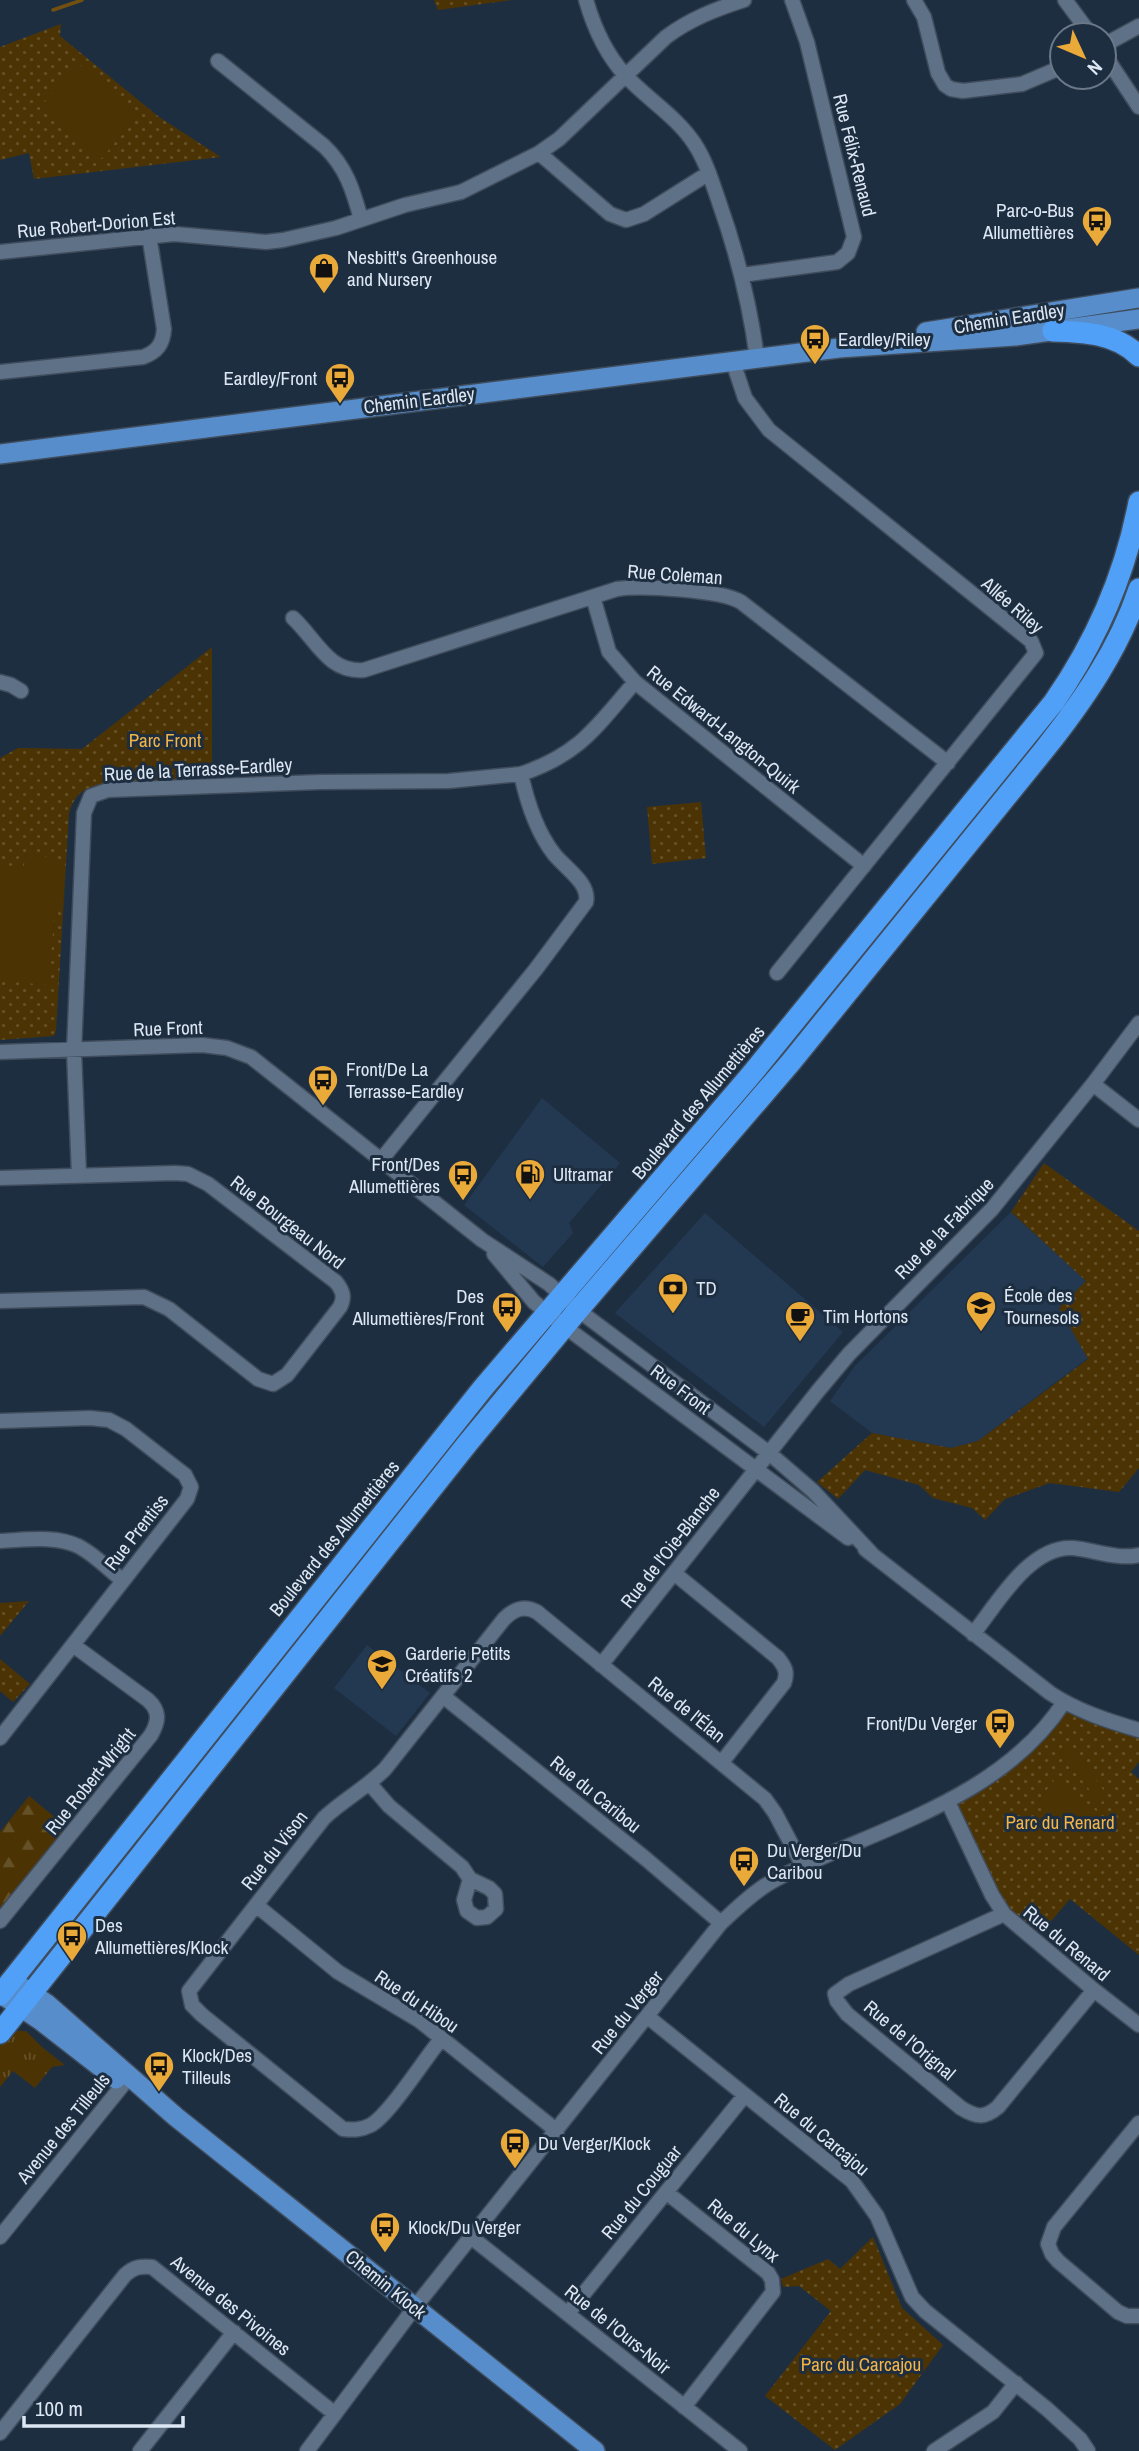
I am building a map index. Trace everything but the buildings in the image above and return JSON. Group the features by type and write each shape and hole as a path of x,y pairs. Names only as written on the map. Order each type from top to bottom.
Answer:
{"highway":[{"path":"1053,331 1102,335 1124,344 1139,356"},
{"name":"Boulevard des Allumettières","path":"0,2033 467,1444 556,1320 1054,702 1083,659 1107,611 1126,558 1139,502"},
{"name":"Boulevard des Allumettières","path":"570,1303 791,1062 1067,722 1110,655 1139,589"},
{"name":"Boulevard des Allumettières","path":"3,1987 466,1409 556,1320"}],"main road":[{"name":"Chemin Eardley","path":"839,348 973,323 1139,298"},
{"name":"Chemin Eardley","path":"0,454 839,348 1015,336 1139,319"},
{"name":"Chemin Klock","path":"3,1987 26,2000 177,2117 596,2451"}],"street":[{"path":"586,0 601,41 626,75 683,129 702,155 742,275 757,358"},
{"name":"Rue Robert-Dorion Est","path":"0,252 174,234 266,242 336,228 405,205 461,192 539,153 582,119 682,25 744,0"},
{"name":"Rue Félix-Renaud","path":"742,275 837,262 848,253 854,237 807,42 792,0"},
{"path":"914,0 924,17 938,73 951,89 963,91 1022,84 1048,73"},
{"path":"1065,0 1081,21"},
{"path":"1118,37 1139,26"},
{"path":"218,61 324,146 340,162 347,174 361,219"},
{"path":"1118,75 1139,107"},
{"path":"539,153 547,163 610,214 626,220 644,214 709,173"},
{"path":"0,372 143,357 155,351 164,338 164,329 149,235"},
{"name":"Allée Riley","path":"733,362 745,398 769,430 1031,641 1036,653 777,973"},
{"name":"Rue Coleman","path":"293,618 329,660 337,666 355,671 617,589 725,595 733,598 948,763"},
{"name":"Rue Edward-Langton-Quirk","path":"593,597 609,652 635,682 864,866"},
{"path":"0,682 22,691"},
{"name":"Rue de la Terrasse-Eardley","path":"79,1175 74,1051 84,813 88,801 96,793 108,790 320,782 449,781 521,774 558,759 587,738 635,682"},
{"path":"381,1160 536,969 586,902 584,888 556,857 542,835 530,809 521,774"},
{"name":"Rue de la Fabrique","path":"769,1453 849,1354 992,1209 1139,1023"},
{"name":"Rue Front","path":"0,1052 214,1045 239,1052 263,1065 482,1240 549,1284 570,1303 769,1453 813,1491 872,1554"},
{"path":"1093,1084 1139,1120"},
{"name":"Rue Bourgeau Nord","path":"0,1178 175,1173 199,1178 336,1282 343,1294 340,1307 287,1375 273,1384 258,1379 169,1308 144,1297 0,1300"},
{"name":"Rue Front","path":"482,1240 534,1302 556,1320 872,1554 1063,1702 1103,1719 1139,1730"},
{"name":"Rue Prentiss","path":"0,1421 90,1418 109,1420 126,1429 189,1480 191,1487 187,1499 0,1738"},
{"name":"Rue de l'Oie-Blanche","path":"601,1665 769,1453"},
{"path":"0,1541 68,1542 88,1552 122,1580"},
{"path":"973,1634 1029,1564 1043,1554 1073,1548 1123,1556 1139,1555"},
{"path":"674,1573 778,1658 785,1667 787,1675 784,1683 722,1762"},
{"name":"Rue de l'Élan","path":"521,1609 537,1612 771,1805 803,1866"},
{"name":"Rue du Vison","path":"442,2038 390,2106 373,2123 358,2130 344,2129 192,2005 189,1991 324,1818 370,1784 385,1769 504,1619 515,1610 521,1609"},
{"name":"Rue Robert-Wright","path":"0,1921 151,1735 158,1720 155,1706 72,1645"},
{"name":"Rue du Caribou","path":"443,1696 646,1859 721,1923"},
{"name":"Rue du Verger","path":"307,2451 415,2307 721,1923 764,1887 803,1866 948,1802 1013,1759 1063,1702"},
{"path":"370,1784 389,1806 462,1867 470,1879"},
{"name":"Rue du Renard","path":"948,1802 992,1895 1004,1914 1139,2025"},
{"name":"Rue du Hibou","path":"256,1905 338,1972 420,2021 556,2130"},
{"name":"Rue de l'Orignal","path":"1004,1914 849,1984 835,1994 837,2001 847,2014 961,2108 979,2117 987,2116 998,2108 1094,1990"},
{"name":"Rue du Carcajou","path":"648,2017 852,2181 871,2205 886,2232 912,2297 925,2311 1016,2383 1080,2439 1088,2451"},
{"name":"Avenue des Tilleuls","path":"0,2237 126,2080"},
{"name":"Rue du Couguar","path":"568,2313 745,2095"},
{"path":"1139,2123 1054,2227 1048,2244 1058,2261 1118,2312 1139,2316"},
{"name":"Rue du Lynx","path":"666,2192 768,2273 772,2280 773,2292 684,2407"},
{"name":"Rue de l'Ours-Noir","path":"471,2237 740,2451"},
{"name":"Avenue des Pivoines","path":"0,2433 125,2275 133,2268 142,2266 152,2267 335,2414"},
{"path":"140,2451 234,2332"},
{"path":"934,2451 993,2412 1016,2383"}],"shaded area":[{"path":"542,1098 620,1163 569,1223 573,1233 543,1267 464,1205"},
{"name":"École des Tournesols","path":"1011,1212 1086,1281 1059,1308 1088,1358 978,1441 951,1448 872,1433 830,1401 855,1366"},
{"path":"705,1213 843,1332 764,1427 615,1313"},
{"name":"Garderie Petits Créatifs 2","path":"367,1645 430,1693 396,1736 334,1688"}],"green space":[{"path":"434,0 511,0 438,10"},
{"path":"61,24 60,36 159,117 221,157 34,179 29,153 0,160 0,47"},
{"path":"78,63 139,115 101,159 40,107"},
{"name":"Parc Front","path":"212,647 212,783 99,785 88,788 76,798 69,814 56,1031 54,1036 0,1040 0,758 18,748 82,749"},
{"path":"701,802 706,858 652,864 647,807"},
{"path":"25,854 50,857 65,873 63,904 55,904 49,985 0,981 0,865 24,867"},
{"path":"1044,1163 1139,1231 1139,1468 1119,1492 1050,1483 1005,1499 985,1520 972,1508 933,1498 919,1485 865,1470 838,1499 817,1482 872,1433 951,1448 978,1441 1088,1359 1059,1308 1086,1281 1011,1212"},
{"path":"29,1601 0,1636 0,1603"},
{"path":"0,1659 30,1684 13,1702 0,1691"},
{"name":"Parc du Renard","path":"1064,1702 1139,1730 1139,1762 1131,1772 1139,1779 1139,1955 1070,1899 1034,1941 1014,1924 948,1802 995,1772"},
{"path":"1068,1744 1087,1762 1084,1765 1105,1792 1102,1802 1095,1808 1088,1800 1093,1794 1058,1755"},
{"path":"1055,1779 1100,1814 1084,1835 1039,1800"},
{"path":"29,1796 68,1828 0,1915 0,1832"},
{"path":"17,2031 26,2031 65,2065 52,2067 35,2088 13,2071 0,2087 0,2046"},
{"name":"Parc du Carcajou","path":"873,2237 902,2308 943,2345 900,2404 835,2450 765,2396 831,2311 799,2286 783,2287 781,2279 828,2259 840,2269"}],"waterway":[{"path":"53,10 82,0"}],"place":[{"name":"Parc-o-Bus Allumettières","path":"1097,248"},
{"name":"Nesbitt's Greenhouse and Nursery","path":"324,295"},
{"name":"Eardley/Riley","path":"815,366"},
{"name":"Eardley/Front","path":"340,405"},
{"name":"Front/De La Terrasse-Eardley","path":"323,1107"},
{"name":"Ultramar","path":"530,1201"},
{"name":"Front/Des Allumettières","path":"463,1202"},
{"name":"TD","path":"673,1315"},
{"name":"École des Tournesols","path":"981,1333"},
{"name":"Des Allumettières/Front","path":"507,1334"},
{"name":"Tim Hortons","path":"800,1343"},
{"name":"Garderie Petits Créatifs 2","path":"382,1691"},
{"name":"Front/Du Verger","path":"1000,1750"},
{"name":"Du Verger/Du Caribou","path":"744,1888"},
{"name":"Des Allumettières/Klock","path":"72,1963"},
{"name":"Klock/Des Tilleuls","path":"159,2093"},
{"name":"Du Verger/Klock","path":"515,2170"},
{"name":"Klock/Du Verger","path":"385,2254"}]}
